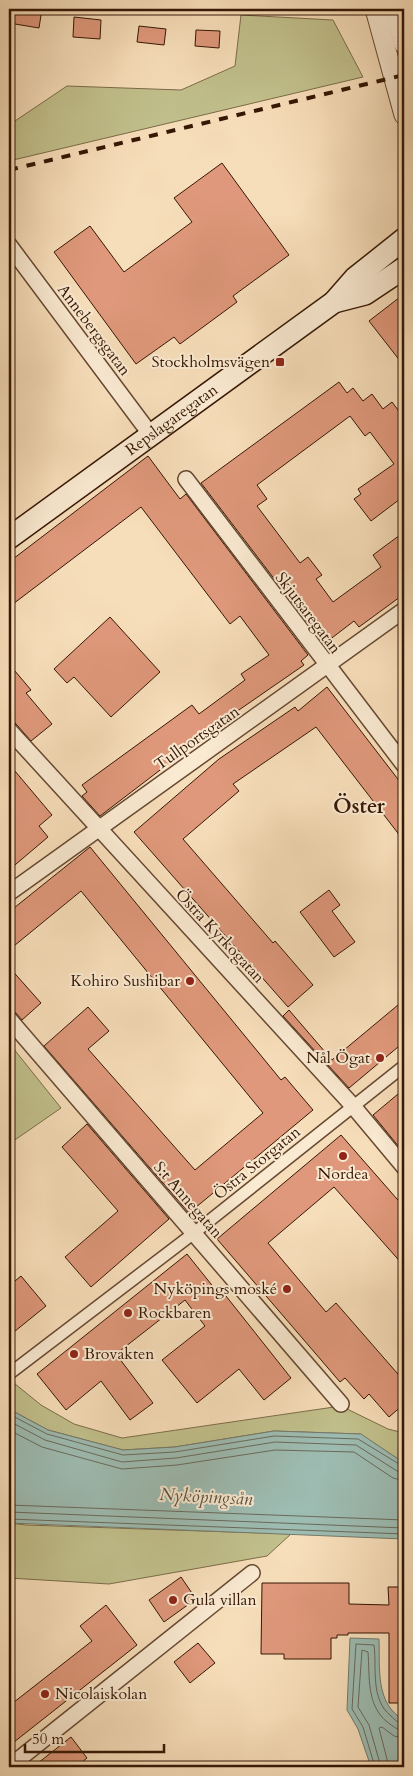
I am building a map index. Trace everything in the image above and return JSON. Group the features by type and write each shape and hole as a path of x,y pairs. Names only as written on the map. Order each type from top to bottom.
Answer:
{"main road":[{"name":"Repslagaregatan","path":"9,538 334,302 355,278 404,239"},
{"name":"Repslagaregatan","path":"334,302 366,294 404,268"}],"street":[{"path":"375,9 404,115"},
{"path":"394,9 404,44"},
{"name":"Annebergsgatan","path":"9,245 151,436"},
{"name":"Skjutsaregatan","path":"186,479 327,667 404,765"},
{"name":"Tullportsgatan","path":"9,893 404,610"},
{"name":"Östra Kyrkogatan","path":"9,730 353,1106 404,1167"},
{"name":"S:t Annegatan","path":"9,1019 342,1404"},
{"name":"Östra Storgatan","path":"9,1374 194,1233 404,1066"},
{"path":"9,1767 252,1573"}],"shaded area":[{"path":"241,15 333,20 363,77 9,161 9,125 67,86 181,90 235,66"},
{"path":"9,1043 61,1108 9,1144"},
{"path":"9,1379 41,1405 74,1424 122,1438 341,1406 388,1429 404,1433 404,1463 360,1434 274,1431 175,1447 123,1450 48,1430 9,1409"},
{"path":"9,1523 291,1534 267,1556 109,1584 9,1578"}],"water":[{"name":"Nyköpingsån","path":"9,1409 48,1430 123,1450 175,1447 274,1431 361,1434 404,1463 404,1539 9,1523"},
{"path":"350,1638 379,1639 380,1673 384,1695 388,1705 404,1720 404,1767 371,1767 358,1729 347,1710"}],"building":[{"path":"9,9 42,9 39,28 9,23"},
{"path":"74,17 101,20 100,39 73,37"},
{"path":"139,26 166,29 164,45 137,42"},
{"path":"196,30 220,31 219,48 195,46"},
{"path":"222,163 289,255 233,296 237,302 180,344 174,337 136,364 54,252 90,226 124,272 192,222 174,198"},
{"path":"404,294 404,366 369,321"},
{"path":"339,382 347,393 353,388 363,401 372,394 383,409 392,402 404,418 404,496 371,521 354,499 361,494 358,489 394,464 370,432 365,436 350,416 257,485 267,499 257,506 300,563 308,557 322,575 316,579 333,602 381,567 373,555 404,532 404,594 359,627 354,621 324,644 201,483"},
{"path":"148,456 180,499 186,494 308,655 301,661 304,665 236,712 100,816 82,796 87,792 82,785 192,705 199,714 245,680 241,674 269,655 240,616 230,624 141,507 9,607 9,562"},
{"path":"110,617 160,672 111,717 74,677 67,683 54,669"},
{"path":"9,664 31,690 26,693 52,724 31,741 9,716"},
{"path":"327,687 404,787 404,841 316,727 233,784 239,791 183,839 273,943 275,941 313,985 288,1007 134,832 219,759 295,707 298,711"},
{"path":"9,764 52,815 39,826 48,837 9,870"},
{"path":"90,847 281,1080 285,1077 313,1110 189,1213 44,1046 88,1007 109,1031 88,1049 195,1170 263,1113 81,891 9,950 9,912"},
{"path":"329,890 340,905 332,911 355,942 334,957 300,912"},
{"path":"9,967 41,1003 22,1020 16,1013 9,1010"},
{"path":"404,1000 404,1042 349,1088 283,1016 289,1010 332,1060"},
{"path":"404,1089 404,1153 373,1115"},
{"path":"87,1124 169,1219 91,1287 65,1257 118,1211 62,1147"},
{"path":"341,1135 404,1207 404,1266 334,1187 268,1243 326,1312 336,1303 404,1381 404,1404 389,1417 369,1394 364,1399 345,1378 340,1382 217,1239"},
{"path":"187,1254 219,1294 222,1291 291,1378 264,1400 239,1369 197,1403 162,1360 205,1326 185,1300 116,1354 153,1403 130,1420 101,1381 66,1410 37,1374"},
{"path":"21,1276 46,1306 9,1336 9,1286"},
{"name":"Gula villan","path":"181,1577 196,1599 164,1622 149,1600"},
{"path":"262,1583 349,1583 349,1604 389,1605 388,1587 404,1587 404,1703 389,1703 389,1633 348,1633 348,1635 337,1635 337,1638 331,1638 331,1659 284,1659 284,1654 261,1654"},
{"path":"106,1605 137,1645 9,1746 9,1706 92,1641 80,1626"},
{"path":"198,1643 215,1663 190,1683 174,1662"},
{"path":"71,1737 87,1758 76,1767 33,1767"}],"railway":[{"path":"9,170 404,75"}],"place":[{"name":"Stockholmsvägen","path":"280,362"},
{"name":"Kohiro Sushibar","path":"190,981"},
{"name":"Nål Ögat","path":"380,1058"},
{"name":"Nordea","path":"343,1156"},
{"name":"Nyköpings moské","path":"287,1289"},
{"name":"Rockbaren","path":"128,1313"},
{"name":"Brovakten","path":"74,1354"},
{"name":"Gula villan","path":"173,1600"},
{"name":"Nicolaiskolan","path":"45,1694"}],"district":[{"name":"Öster","path":"359,806"}]}
